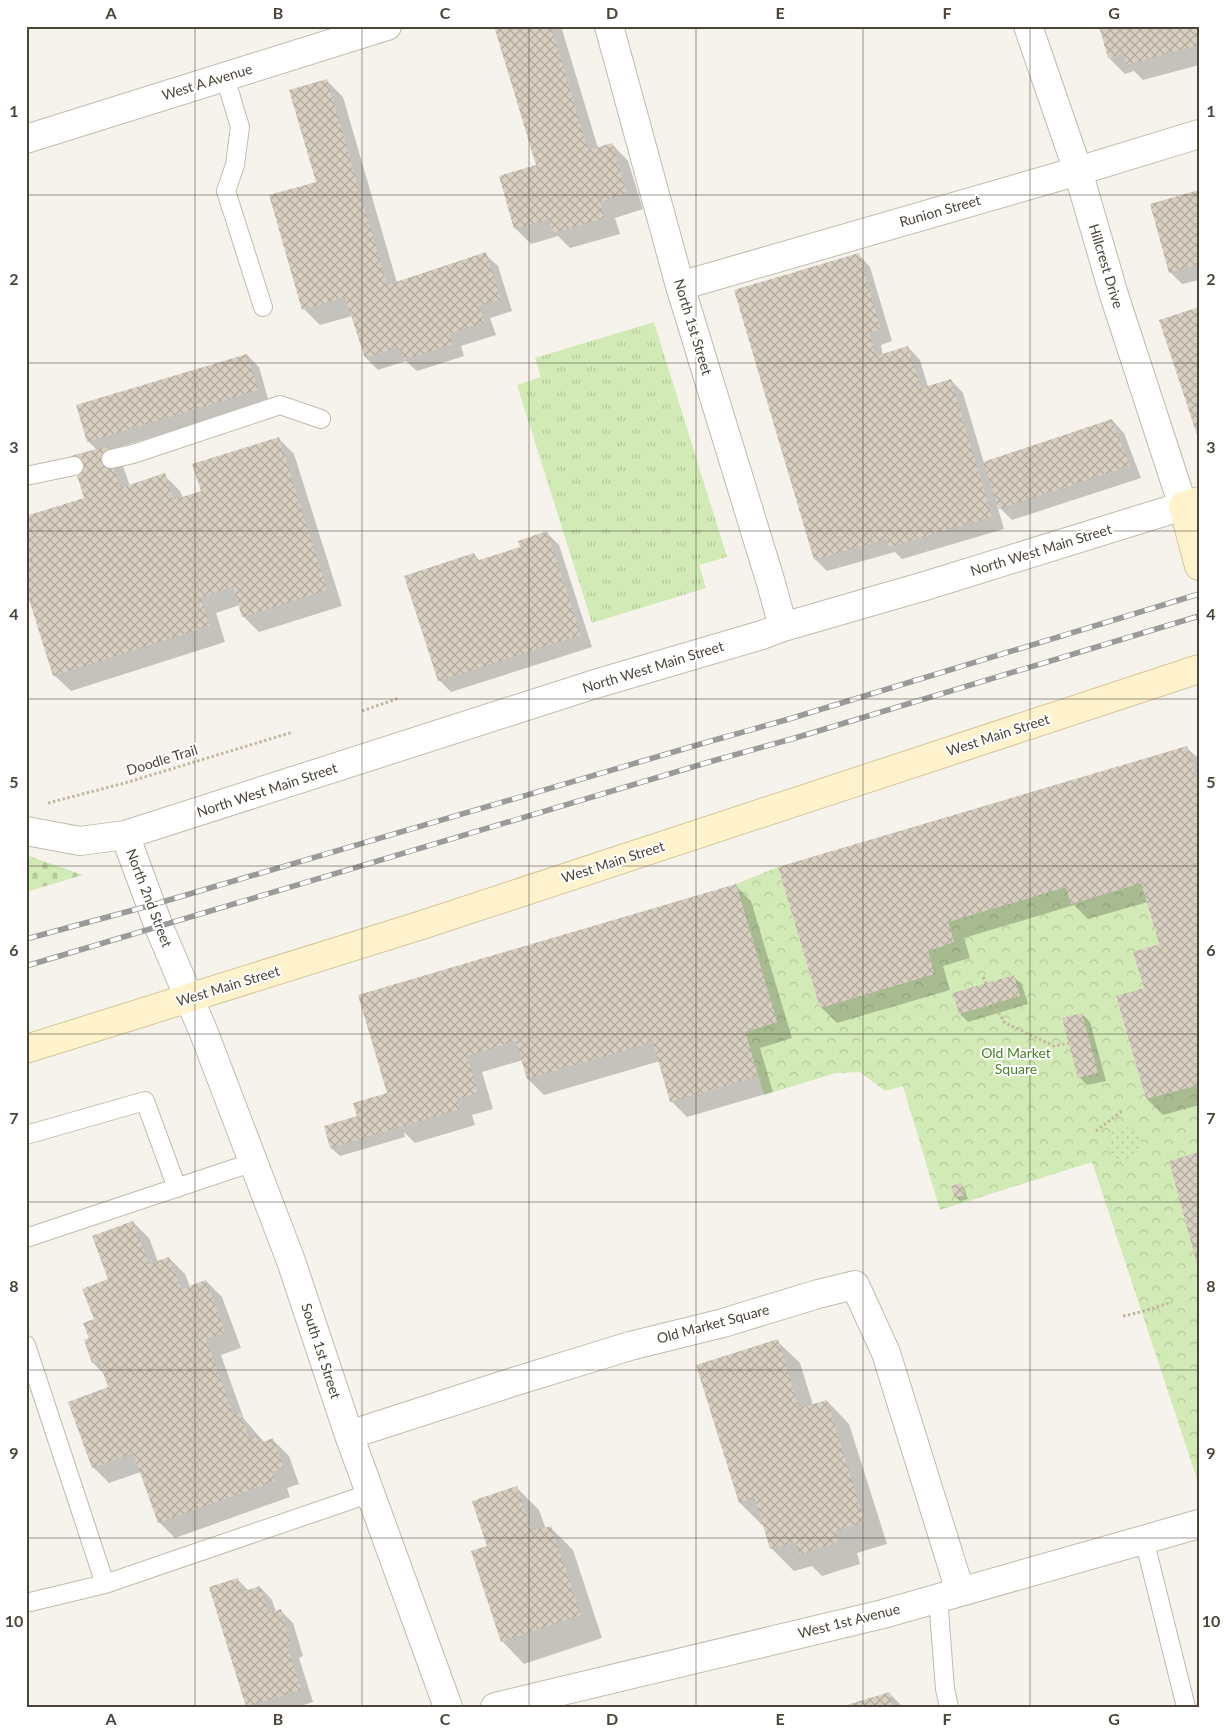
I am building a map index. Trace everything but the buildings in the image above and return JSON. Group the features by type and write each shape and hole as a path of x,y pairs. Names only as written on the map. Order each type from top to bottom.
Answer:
{"main road":[{"path":"1191,504 1199,566"},
{"name":"West Main Street","path":"26,1049 425,924 1199,669"}],"street":[{"name":"West A Avenue","path":"26,139 387,26"},
{"name":"North 1st Street","path":"609,26 680,286 783,627"},
{"name":"Hillcrest Drive","path":"1028,26 1078,171 1114,295 1191,504"},
{"name":"Runion Street","path":"680,286 1199,134"},
{"name":"North West Main Street","path":"125,836 586,687 1191,504"},
{"name":"North 2nd Street","path":"26,831 80,841 125,836 159,927 189,998"},
{"name":"South 1st Street","path":"189,998 291,1261 349,1435 448,1707"},
{"name":"Old Market Square","path":"349,1435 630,1346 723,1323 818,1294 855,1285 886,1353 949,1595"},
{"name":"West 1st Avenue","path":"495,1707 873,1616 1199,1524"}],"lane":[{"path":"225,77 240,127 235,165 226,191 263,307"},
{"path":"111,459 133,454 280,405 321,419"},
{"path":"26,476 74,466"},
{"path":"26,1135 145,1100 178,1188"},
{"path":"26,1238 254,1162"},
{"path":"26,1345 33,1389 105,1584"},
{"path":"26,1603 105,1584 371,1493"},
{"path":"1144,1539 1186,1707"},
{"path":"949,1595 945,1689 949,1707"}],"path":[{"path":"362,711 399,698"},
{"name":"Doodle Trail","path":"46,803 125,783 293,732"},
{"path":"983,977 986,983"},
{"path":"993,1004 1005,1024 1054,1046 1069,1043"},
{"path":"1096,1131 1122,1111"},
{"path":"1123,1316 1172,1302"}],"green space":[{"path":"654,322 727,557 699,565 706,588 592,623 517,385 541,377 535,358"},
{"path":"26,855 83,875 26,892"},
{"name":"Old Market Square","path":"778,867 820,1008 934,974 928,951 954,942 948,922 1066,887 1071,904 1141,883 1159,944 1134,952 1144,988 1116,997 1146,1099 1199,1085 1199,1152 1169,1161 1199,1270 1199,1478 1197,1479 1092,1162 940,1210 903,1086 885,1091 860,1072 836,1073 764,1095 745,1032 777,1022 736,884"},
{"path":"1124,1127 1131,1128 1136,1132 1140,1137 1140,1151 1136,1156 1131,1160 1124,1161 1117,1160 1112,1156 1108,1151 1107,1144 1108,1137 1112,1132 1117,1128"}],"railway":[{"path":"26,939 152,905 789,719 1199,594"},
{"path":"26,966 1199,616"}]}
